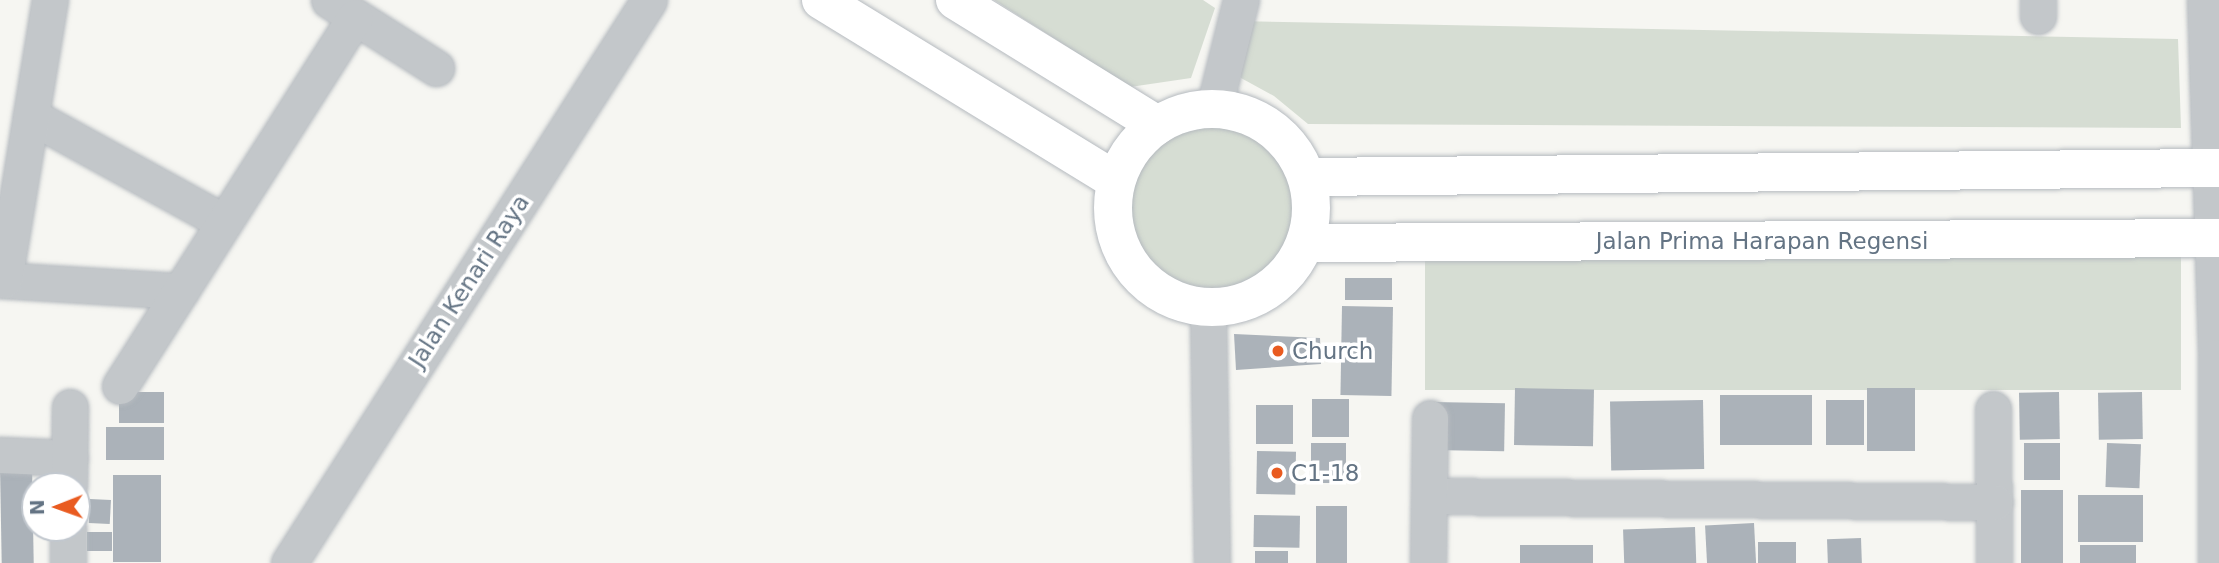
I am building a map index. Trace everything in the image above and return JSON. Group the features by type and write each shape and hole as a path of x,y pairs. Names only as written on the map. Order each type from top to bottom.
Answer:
{"street":[{"path":"50,0 2,280 181,290"},
{"name":"Jalan Kenari Raya","path":"289,563 649,0"},
{"path":"821,0 1116,181"},
{"path":"955,0 1157,125"},
{"path":"1214,108 1241,0"},
{"path":"2205,0 2214,235 2216,563"},
{"path":"120,386 224,222 342,8 436,68"},
{"path":"1214,108 1245,113 1271,127 1293,149 1307,177 1312,210 1306,243 1292,267 1274,286 1239,304 1208,309 1188,307 1162,294 1137,273 1120,246 1113,214 1116,181 1132,149 1157,125 1184,112 1214,108"},
{"path":"31,116 224,222"},
{"path":"1307,177 2212,174"},
{"name":"Jalan Prima Harapan Regensi","path":"1306,243 2214,235"},
{"path":"1208,309 1212,563"},
{"path":"0,455 70,472 70,407"},
{"path":"1993,409 1994,563"},
{"path":"1427,563 1430,418"},
{"path":"1429,496 1995,502"},
{"path":"68,542 68,563"}],"shaded area":[{"path":"994,0 1203,0 1215,8 1191,78 1130,87"},
{"path":"1236,21 2178,39 2181,128 1308,124 1274,96 1241,78"},
{"path":"1212,109 1250,117 1282,138 1303,170 1311,208 1303,246 1282,278 1250,299 1212,307 1174,299 1142,278 1121,246 1113,208 1121,170 1142,138 1174,117"},
{"path":"1425,256 2181,256 2181,390 1425,390"}],"building":[{"path":"1345,278 1392,278 1392,300 1345,300"},
{"path":"1342,306 1393,307 1391,396 1340,395"},
{"name":"Church","path":"1234,334 1320,338 1321,364 1236,370"},
{"path":"1515,388 1594,389 1593,446 1514,445"},
{"path":"1867,388 1915,388 1915,451 1867,451"},
{"path":"119,392 164,392 164,423 119,423"},
{"path":"2059,392 2060,439 2020,440 2019,393"},
{"path":"2142,392 2143,439 2099,440 2098,393"},
{"path":"1720,395 1812,395 1812,445 1720,445"},
{"path":"1312,399 1349,399 1349,437 1312,437"},
{"path":"1703,400 1704,469 1611,471 1610,402"},
{"path":"1826,400 1864,400 1864,445 1826,445"},
{"path":"1432,402 1505,403 1504,451 1431,450"},
{"path":"1256,405 1293,405 1293,444 1256,444"},
{"path":"106,427 164,427 164,460 106,460"},
{"path":"1311,443 1346,443 1346,483 1311,483"},
{"path":"2024,443 2060,443 2060,480 2024,480"},
{"path":"2107,443 2141,444 2139,488 2105,487"},
{"name":"C1-18","path":"1257,451 1296,452 1295,495 1256,494"},
{"path":"32,465 32,472 21,472 21,542 33,542 34,563 2,563 0,466"},
{"path":"113,475 161,475 161,562 113,562"},
{"path":"2021,490 2063,490 2063,563 2021,563"},
{"path":"2078,495 2143,495 2143,542 2078,542"},
{"path":"91,499 111,500 110,524 91,523"},
{"path":"1316,506 1347,506 1347,563 1316,563"},
{"path":"1254,515 1300,516 1299,548 1253,547"},
{"path":"1754,523 1756,563 1707,563 1705,526"},
{"path":"1695,527 1696,563 1624,563 1623,530"},
{"path":"91,532 112,532 112,551 87,551"},
{"path":"1861,538 1862,563 1828,563 1827,539"},
{"path":"1758,542 1796,542 1796,563 1758,563"},
{"path":"1520,545 1593,545 1593,563 1520,563"},
{"path":"2080,545 2136,545 2136,563 2080,563"},
{"path":"1255,551 1288,551 1288,563 1255,563"}],"place":[{"name":"Church","path":"1278,351"},
{"name":"C1-18","path":"1277,473"}]}
